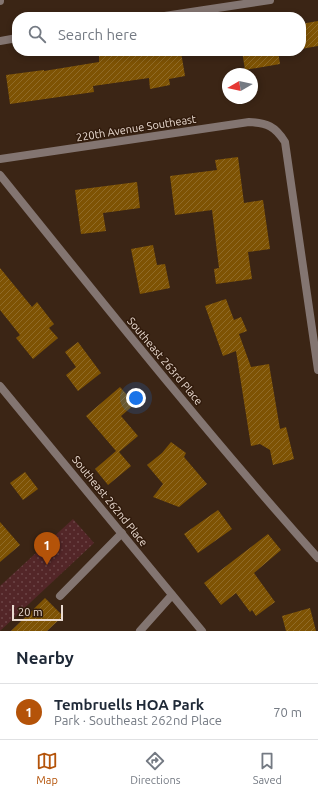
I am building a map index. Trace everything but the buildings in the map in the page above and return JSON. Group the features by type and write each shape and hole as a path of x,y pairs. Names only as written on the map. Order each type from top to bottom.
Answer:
{"street":[{"path":"191,12 270,0"},
{"path":"0,41 12,39"},
{"name":"220th Avenue Southeast","path":"0,159 249,122 262,123 274,129 280,134 284,142 318,370"},
{"name":"Southeast 263rd Place","path":"0,175 140,349 282,518 318,558"},
{"name":"Southeast 262nd Place","path":"0,386 202,631"},
{"path":"60,596 122,533"},
{"path":"140,631 172,595"}],"shaded area":[{"path":"73,519 94,543 0,631 0,586"}],"place":[{"name":"Tembruells HOA Park","path":"47,565"}]}
